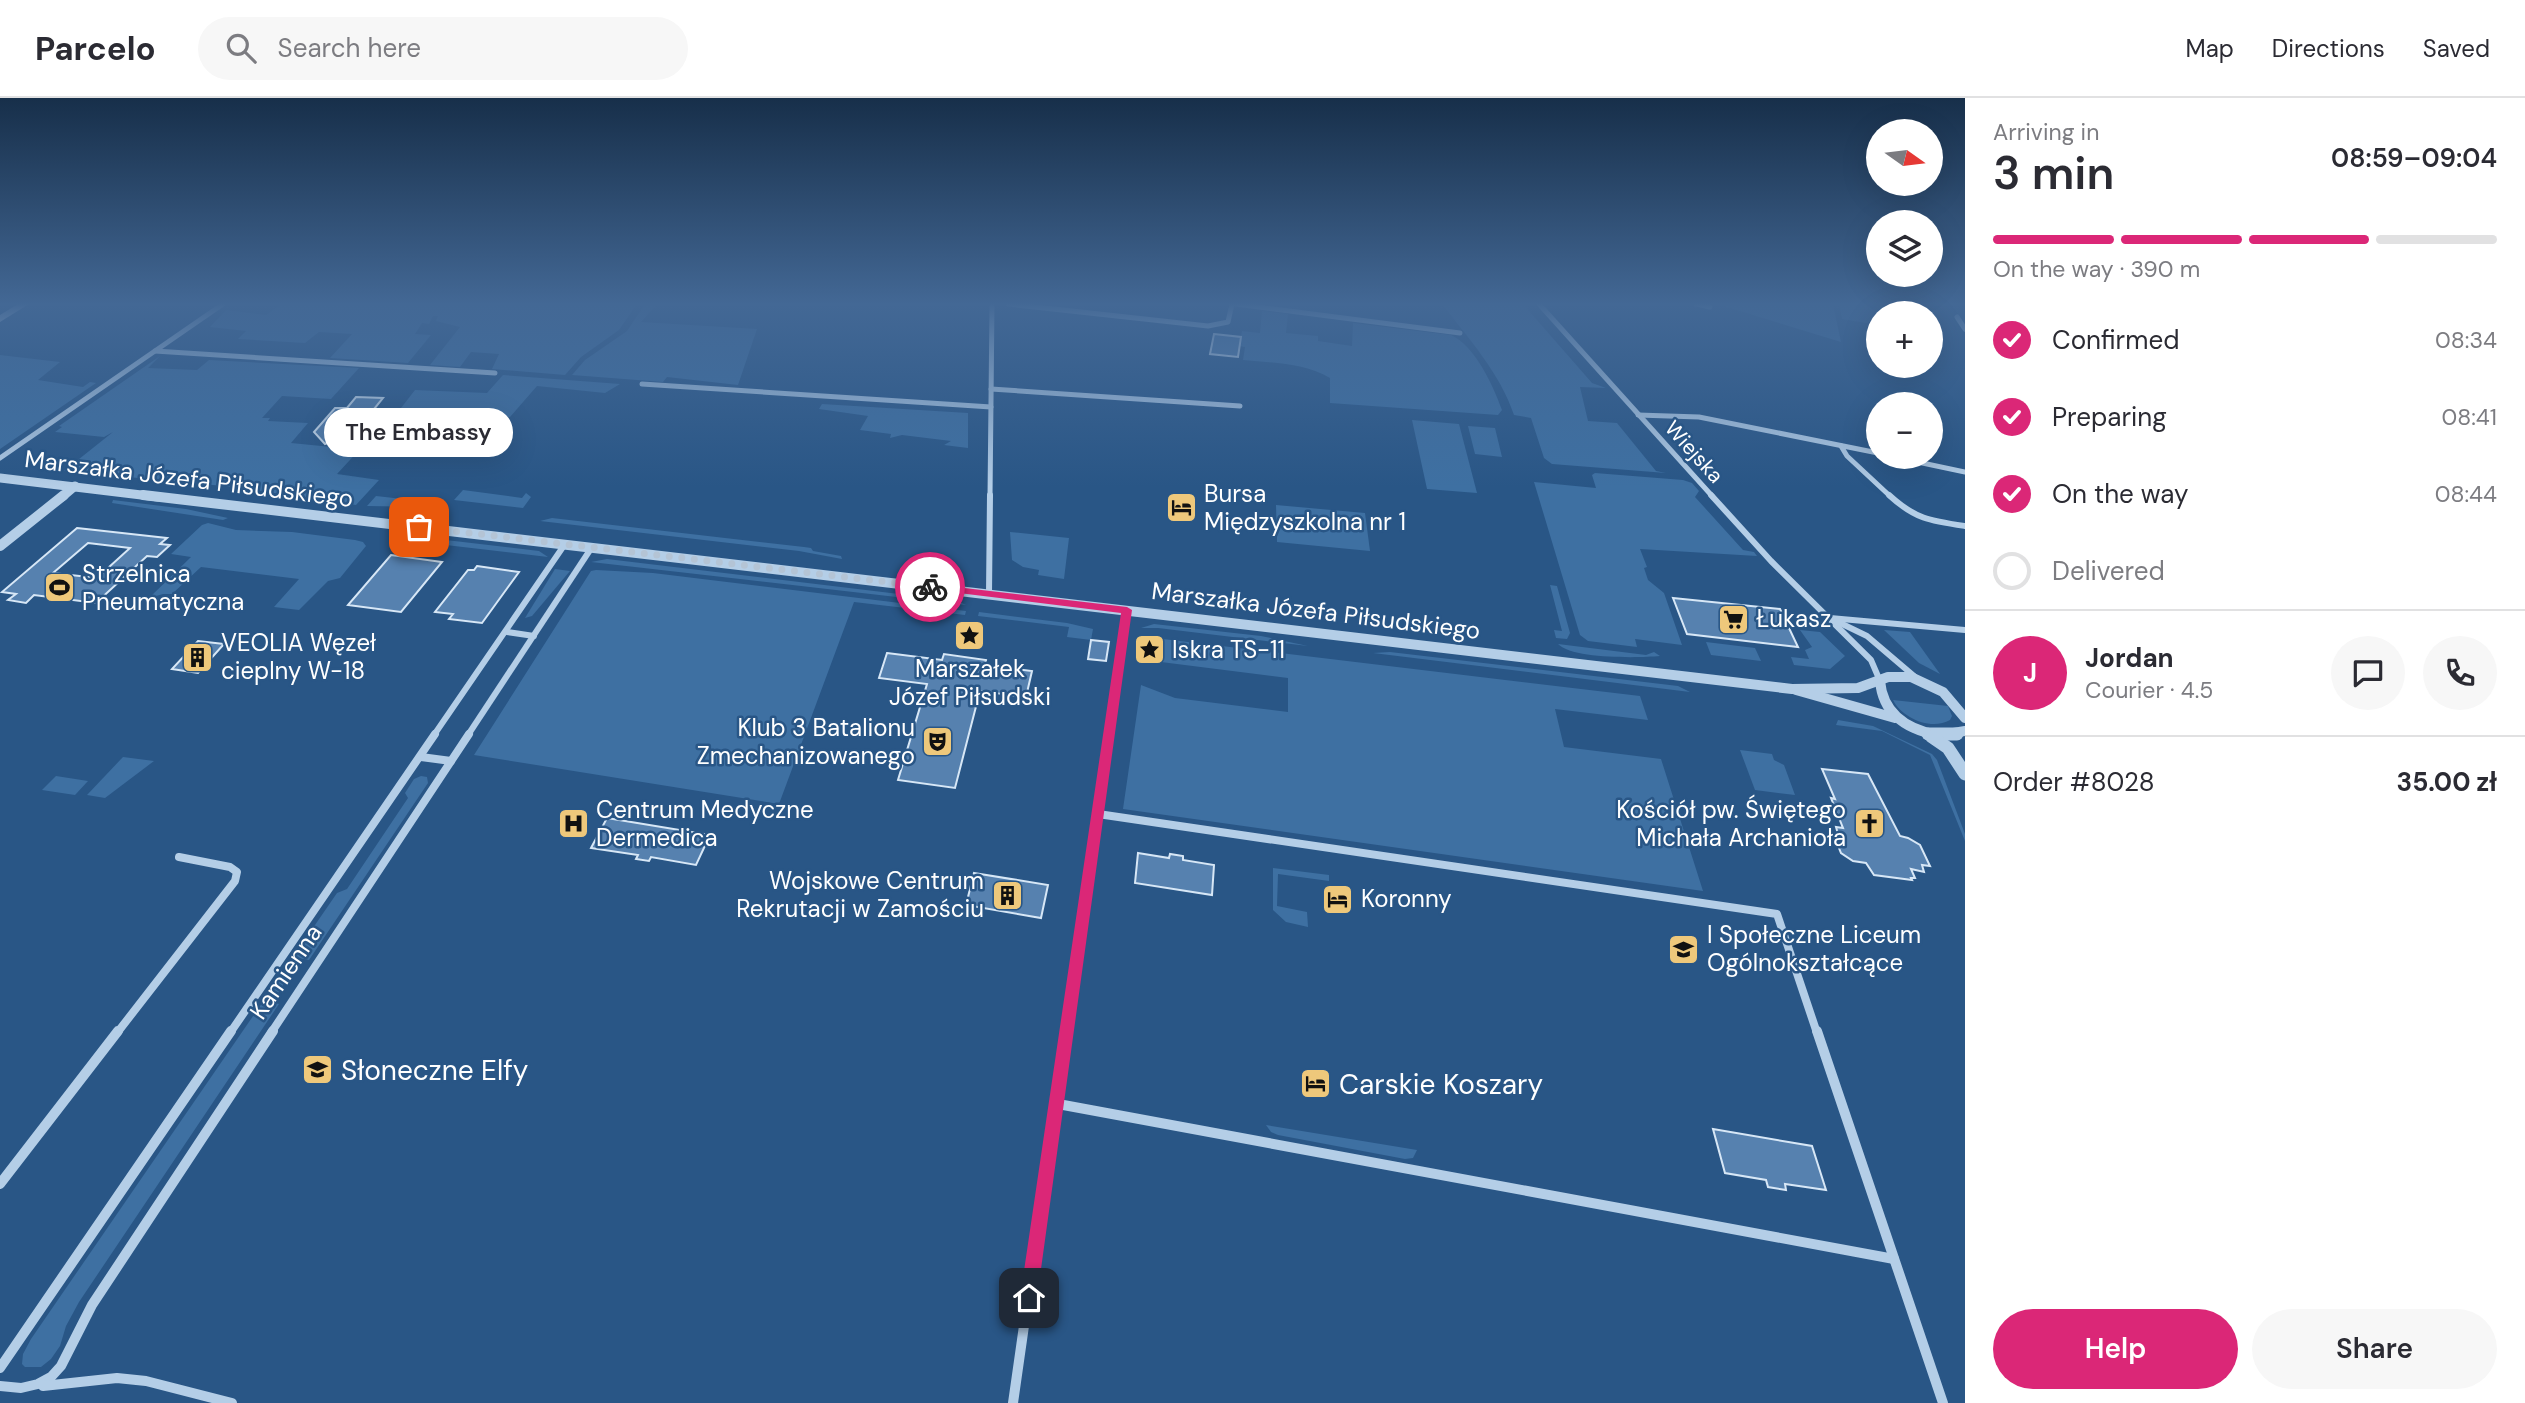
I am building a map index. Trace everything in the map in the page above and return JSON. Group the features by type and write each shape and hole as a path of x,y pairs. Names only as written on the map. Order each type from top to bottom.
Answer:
{"street":[{"path":"0,458 135,365"},
{"path":"370,365 495,373"},
{"path":"989,594 991,365"},
{"name":"Wiejska","path":"1593,365 1771,561 1871,660 1880,681"},
{"path":"642,384 991,407"},
{"path":"991,390 1240,406"},
{"path":"1638,415 1699,417 1866,451"},
{"path":"1841,446 1845,454 1906,511 1924,520 1965,526"},
{"path":"1943,467 1965,472"},
{"name":"Marszałka Józefa Piłsudskiego","path":"0,478 1792,689 1863,687 1897,676 1927,683"},
{"path":"0,546 75,486"},
{"name":"Kamienna","path":"0,1368 565,544"},
{"name":"Kamienna","path":"38,1386 51,1378 64,1363 92,1305 592,547"},
{"path":"1013,1403 1127,610"},
{"path":"1829,618 1965,629"},
{"name":"Wiejska","path":"1829,618 1860,632 1902,667 1927,683"},
{"path":"507,632 534,636"},
{"path":"1880,681 1883,699 1900,720"},
{"path":"1927,683 1965,700"},
{"path":"1927,683 1952,700 1965,718"},
{"name":"Marszałka Józefa Piłsudskiego","path":"1792,689 1821,699 1869,708 1900,720 1948,748 1965,774"},
{"path":"1926,733 1945,737 1965,731"},
{"path":"421,757 451,761"},
{"path":"1098,814 1777,914 1943,1403"},
{"path":"0,1184 235,881 237,872 230,867 179,857"},
{"path":"1058,1104 1894,1259"},
{"path":"0,1387 117,1378 146,1381 232,1403"}],"shaded area":[{"path":"0,365 56,365 38,380 83,387 90,382 96,383 0,449"},
{"path":"147,365 151,365 148,368 197,370 203,365 359,368 331,399 282,396 262,418 270,418 268,421 308,423 291,443 342,448 348,441 360,442 367,435 373,435 337,474 379,480 356,505 234,487 64,471 113,432 104,437 55,432 62,427 59,426"},
{"path":"430,365 462,365 460,367"},
{"path":"494,365 574,365 565,375 492,369"},
{"path":"581,365 745,365 738,385 667,377 663,382 572,375"},
{"path":"1292,365 1480,365 1502,410 1498,415 1330,403 1330,378"},
{"path":"1488,365 1576,365 1592,383 1606,388 1580,387 1588,421 1617,423 1656,471 1666,473 1552,464 1544,458 1531,418 1514,415"},
{"path":"503,375 620,384 605,393 537,386 510,417 480,416 477,420 458,419 445,436 431,434 435,429 387,426 415,390 487,393"},
{"path":"822,404 968,413 968,448 944,445 951,441 902,435 890,438 891,434 860,430 868,416 819,409"},
{"path":"1412,420 1459,424 1477,493 1427,489"},
{"path":"1468,426 1495,428 1502,457 1475,454"},
{"path":"1595,473 1692,483 1699,491 1695,497 1743,550 1754,552 1757,556 1640,549 1647,567 1644,568 1648,580 1664,593 1682,645 1635,639 1637,647 1588,641 1580,635 1534,482 1596,488 1592,475"},
{"path":"463,490 522,498 526,493 531,497 523,508 454,500"},
{"path":"376,496 430,502 426,507 367,506"},
{"path":"113,500 186,509 228,518 223,520 112,503"},
{"path":"1276,505 1365,513 1370,551 1277,542"},
{"path":"552,518 804,547 841,556 842,559 799,551 540,521"},
{"path":"208,523 236,530 292,532 355,540 366,546 340,578 328,581 299,610 274,607 299,579 201,567 172,594 149,598 191,557 171,554 202,525"},
{"path":"1010,532 1069,538 1064,579 1038,575 1039,570 1023,567 1012,560"},
{"path":"420,537 539,551 548,557 420,542"},
{"path":"607,559 957,601 966,605 591,562"},
{"path":"555,569 570,571 532,616 525,618"},
{"path":"591,571 653,573 966,611 965,615 854,602 779,804 474,755"},
{"path":"1550,585 1557,586 1570,633 1567,639 1556,638 1554,630 1562,631"},
{"path":"979,612 1093,629 1091,640 1067,637 1069,627 978,616"},
{"path":"1154,624 1261,636 1308,646 1141,628"},
{"path":"1800,630 1820,632 1845,656 1830,669 1794,665 1791,657 1809,659 1805,650 1812,647"},
{"path":"1884,630 1910,632 1940,674 1919,663"},
{"path":"1163,639 1640,696 1648,720 1555,709 1564,747 1661,759 1703,891 1123,809 1141,685 1175,698 1288,712 1288,678 1161,662"},
{"path":"1706,642 1755,648 1761,661 1711,655"},
{"path":"1558,644 1646,655 1654,652 1660,656 1591,655 1566,649"},
{"path":"1390,652 1678,686 1690,692 1373,653"},
{"path":"1893,700 1948,706 1952,716 1950,720 1942,723 1918,721 1903,712"},
{"path":"1838,720 1873,726 1932,754 1937,760 1965,834 1965,841 1930,755 1882,731 1836,725"},
{"path":"1740,750 1772,754 1774,760 1784,765 1795,795 1755,790"},
{"path":"123,757 154,761 105,798 87,795"},
{"path":"56,776 88,781 75,795 42,790"},
{"path":"427,777 428,783 309,960 293,957 337,893 347,889 408,798 405,793 414,779"},
{"path":"1273,868 1329,875 1329,881 1278,874 1277,906 1307,912 1308,927 1286,922 1273,910"},
{"path":"284,971 292,972 272,1002 279,1004 79,1302 66,1326 60,1346 41,1367 25,1367 22,1364 23,1354 31,1339"},
{"path":"1266,1125 1417,1150 1413,1158 1405,1159 1278,1135 1271,1132"}],"building":[{"path":"356,397 383,398 370,414 378,425 325,444 314,432 335,408 347,408"},
{"path":"77,528 167,538 160,544 170,545 157,557 147,556 96,603 34,595 26,603 8,600 16,594 2,592","holes":["88,543 130,548 97,578 53,573"]},
{"path":"391,555 442,562 401,612 348,605"},
{"path":"477,566 519,572 482,623 449,619 453,614 435,612 468,570 474,570"},
{"name":"Łukasz","path":"1673,598 1780,609 1798,647 1687,634"},
{"path":"1091,640 1109,642 1106,661 1088,659"},
{"name":"VEOLIA Węzeł cieplny W-18","path":"198,641 224,644 198,673 172,669"},
{"name":"Klub 3 Batalionu Zmechanizowanego","path":"887,653 942,660 944,654 986,660 985,665 1032,671 1026,697 980,691 955,788 898,780 927,684 879,678"},
{"name":"Kościół pw. Świętego Michała Archanioła","path":"1822,769 1868,774 1900,836 1920,845 1930,866 1922,865 1924,872 1911,869 1915,878 1911,878 1912,880 1874,875 1866,863 1853,861 1841,853 1833,833 1838,834 1836,827 1843,828 1831,798 1835,799"},
{"path":"607,818 710,835 696,865 651,857 649,861 636,859 638,855 591,848"},
{"path":"1138,853 1169,858 1170,854 1183,856 1183,860 1214,865 1212,895 1135,883"},
{"name":"Wojskowe Centrum Rekrutacji w Zamościu","path":"974,873 1048,885 1041,918 966,905"},
{"path":"1713,1129 1812,1146 1826,1190 1785,1184 1786,1190 1768,1187 1766,1180 1725,1173"}],"way so far":[{"path":"419,527 930,587"}],"place":[{"name":"Bursa Międzyszkolna nr 1","path":"1181,508"},
{"name":"The Embassy","path":"419,527"},
{"name":"Strzelnica Pneumatyczna","path":"59,588"},
{"name":"Łukasz","path":"1733,619"},
{"name":"Marszałek Józef Piłsudski","path":"970,635"},
{"name":"Iskra TS-11","path":"1149,650"},
{"name":"VEOLIA Węzeł cieplny W-18","path":"198,657"},
{"name":"Klub 3 Batalionu Zmechanizowanego","path":"938,742"},
{"name":"Centrum Medyczne Dermedica","path":"573,824"},
{"name":"Kościół pw. Świętego Michała Archanioła","path":"1869,824"},
{"name":"Wojskowe Centrum Rekrutacji w Zamościu","path":"1007,895"},
{"name":"Koronny","path":"1338,899"},
{"name":"I Społeczne Liceum Ogólnokształcące","path":"1684,949"},
{"name":"Słoneczne Elfy","path":"318,1070"},
{"name":"Carskie Koszary","path":"1316,1084"}],"route":[{"path":"930,587 1127,610 1029,1298"}]}
